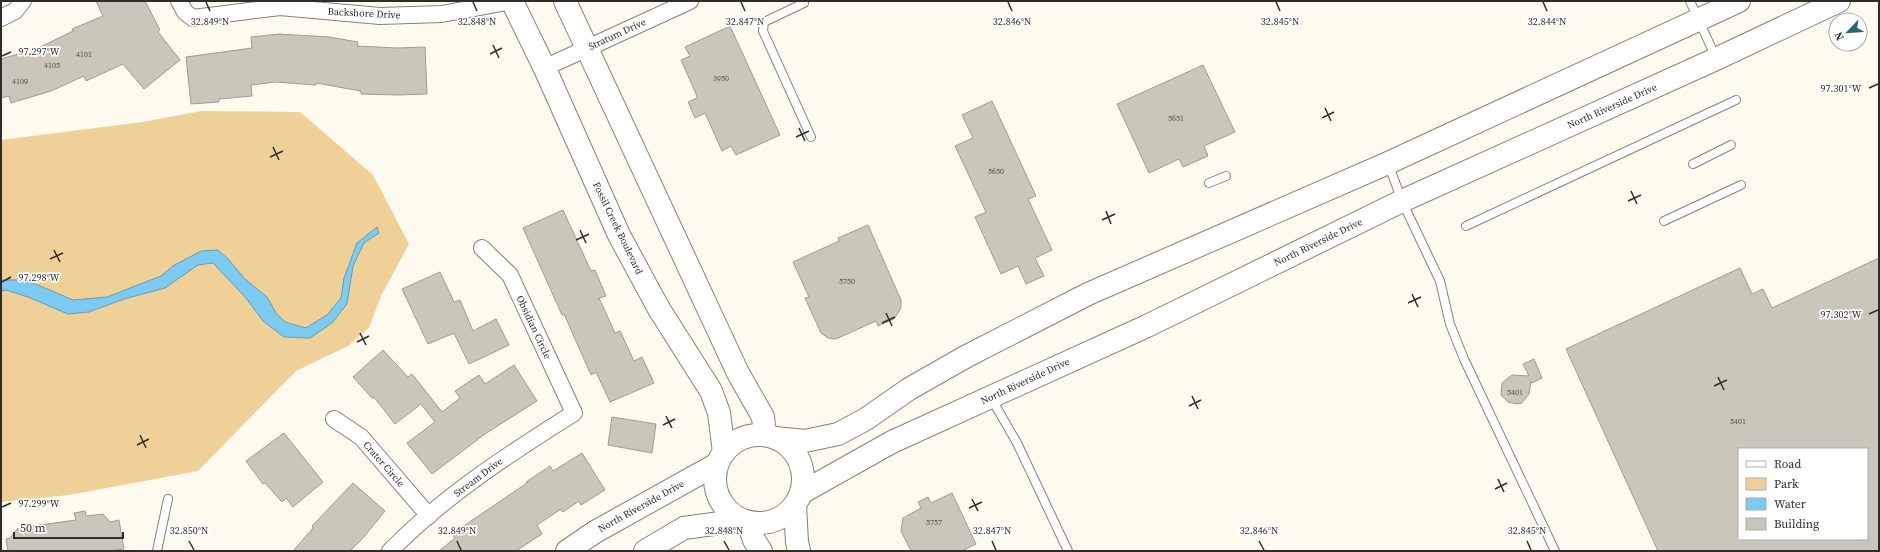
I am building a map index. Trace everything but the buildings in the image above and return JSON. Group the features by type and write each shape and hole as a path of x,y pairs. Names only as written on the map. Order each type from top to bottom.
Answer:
{"main road":[{"name":"Fossil Creek Boulevard","path":"512,1 544,68 619,235 660,309 710,391 719,413 720,458"},
{"path":"565,1 738,373 763,417 770,436 791,449 801,466 803,479 798,499 797,542 800,551"},
{"path":"798,499 788,513 774,521 758,524 744,521 730,513 721,503 716,491 714,477 720,458 732,443 742,438 754,435 805,441 838,434 866,419 909,389 967,356 1088,294 1388,163 1694,10 1739,1"},
{"name":"North Riverside Drive","path":"798,499 892,442 1147,326 1402,200 1716,59 1839,1"},
{"name":"North Riverside Drive","path":"567,551 595,532 720,458"},
{"path":"645,551 684,528 744,521"},
{"path":"744,521 761,551"}],"street":[{"path":"1,18 15,11 23,1"},
{"name":"Backshore Drive","path":"179,1 185,12 193,18 280,7 378,8 442,14 512,1"},
{"name":"Stratum Drive","path":"544,68 690,1"},
{"name":"Obsidian Circle","path":"482,248 510,275 574,413"},
{"name":"Stream Drive","path":"390,551 410,530 487,468 574,413"},
{"name":"Crater Circle","path":"334,419 361,437 429,516"}],"lane":[{"path":"804,3 764,22 763,30 811,137"},
{"path":"1694,10 1716,59"},
{"path":"1466,226 1736,100"},
{"path":"1693,164 1731,144"},
{"path":"1388,163 1402,200 1440,280 1450,324 1464,360 1555,551"},
{"path":"1209,183 1226,176"},
{"path":"1664,221 1741,185"},
{"path":"990,397 1017,443 1068,551"},
{"path":"157,551 168,499"}],"green space":[{"path":"201,111 300,112 373,175 409,244 381,296 369,328 348,346 296,371 198,471 69,495 1,502 1,140 143,122"}],"water":[{"path":"377,227 379,233 364,243 353,266 347,304 332,323 310,338 284,337 263,321 246,298 213,263 198,265 165,288 124,299 89,312 68,314 28,297 6,290 1,291 1,280 26,280 73,300 107,297 161,276 173,266 201,251 218,250 246,280 267,297 276,313 285,322 306,328 327,315 341,298 344,278 357,243"}]}
